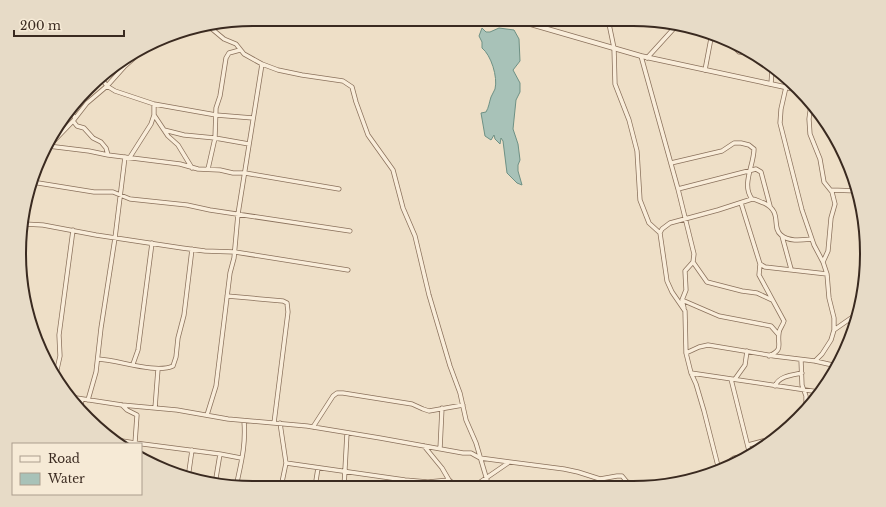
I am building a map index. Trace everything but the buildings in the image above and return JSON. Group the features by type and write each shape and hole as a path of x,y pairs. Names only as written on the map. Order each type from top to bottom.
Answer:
{"street":[{"path":"540,26 647,58 786,87 781,109 780,123 797,190 812,239 827,274 829,298 834,318 834,330 831,340 822,354 815,361"},
{"path":"609,26 614,48 614,78 618,93 629,120 637,151 640,200 649,223 660,233 667,281 672,292 685,311"},
{"path":"214,29 224,39 234,43 244,54 262,64 278,70 343,81 352,87 368,135 393,170 403,208 415,236 441,339 460,393 470,434 476,443 487,481"},
{"path":"647,58 673,29"},
{"path":"706,70 711,40"},
{"path":"208,169 215,138 216,115 226,58 229,53 240,50"},
{"path":"641,56 693,248 693,262 685,271 686,290 682,300 685,311 686,353 718,465"},
{"path":"62,130 74,120 88,103 107,86 127,64"},
{"path":"207,415 216,386 227,296 235,252 238,214 262,64"},
{"path":"771,84 772,74"},
{"path":"104,82 107,86 115,91 154,104 216,115 253,118"},
{"path":"130,157 151,124 154,115 154,104"},
{"path":"810,111 810,134 820,159 824,182 833,194 835,207 831,218 828,251 822,262"},
{"path":"154,115 168,136 178,145 192,168"},
{"path":"72,116 77,126 84,128 93,138 101,142 106,148 108,155"},
{"path":"164,130 184,135 215,138 249,144"},
{"path":"671,163 722,151 734,143 749,145 754,149 754,155 749,170 748,190 752,199"},
{"path":"52,147 89,150 108,155 180,164 192,168 220,170 233,174 245,173 339,189"},
{"path":"88,400 98,359 125,157"},
{"path":"678,189 749,170 756,169 761,172 770,206 773,209 778,231 782,236 791,269"},
{"path":"37,183 94,192 113,192 130,200 187,204 238,214 350,231"},
{"path":"831,190 851,191"},
{"path":"660,233 662,229 670,223 752,199 770,206"},
{"path":"741,203 760,264 759,275 784,321 778,334 779,349 769,356"},
{"path":"28,224 43,225 115,238 205,251 235,252 348,270"},
{"path":"57,369 60,356 59,335 73,230"},
{"path":"782,236 800,240 812,239"},
{"path":"133,364 138,350 152,243"},
{"path":"98,359 112,360 158,369 167,369 173,366 184,315 192,249"},
{"path":"693,262 707,282 742,291 757,293 773,300"},
{"path":"760,264 765,267 827,274"},
{"path":"227,296 283,301 287,303 288,312 274,423"},
{"path":"682,300 719,316 771,326 778,334"},
{"path":"834,330 850,319"},
{"path":"686,353 708,345 769,356 815,361 831,365"},
{"path":"733,379 743,368 747,351"},
{"path":"801,360 802,385 806,396 806,401"},
{"path":"155,408 158,369"},
{"path":"691,373 814,391"},
{"path":"775,386 777,381 784,377 802,373"},
{"path":"733,379 749,449"},
{"path":"313,427 333,396 343,393 412,404 429,411 462,405"},
{"path":"78,398 244,421 313,427 440,450 471,453 480,458 508,463 571,470 600,479 622,476 626,481"},
{"path":"81,403 82,399"},
{"path":"122,405 124,408 137,415 135,443 125,441"},
{"path":"440,450 442,408"},
{"path":"237,481 244,449 244,421"},
{"path":"280,423 286,463 282,481"},
{"path":"345,481 347,433"},
{"path":"748,445 761,442"},
{"path":"142,444 241,458"},
{"path":"423,446 442,468 449,480 438,481"},
{"path":"189,471 192,450"},
{"path":"216,478 220,454"},
{"path":"286,463 416,481"},
{"path":"481,481 508,463"},
{"path":"316,481 318,468"}],"water":[{"path":"482,28 486,32 499,28 514,30 519,39 520,61 513,70 520,83 520,92 516,100 513,129 518,144 520,160 518,171 522,185 517,183 507,173 503,141 501,138 500,144 495,139 494,135 491,140 485,136 481,113 486,112 487,110 495,89 496,79 491,61 482,48 482,42 479,36"}]}
